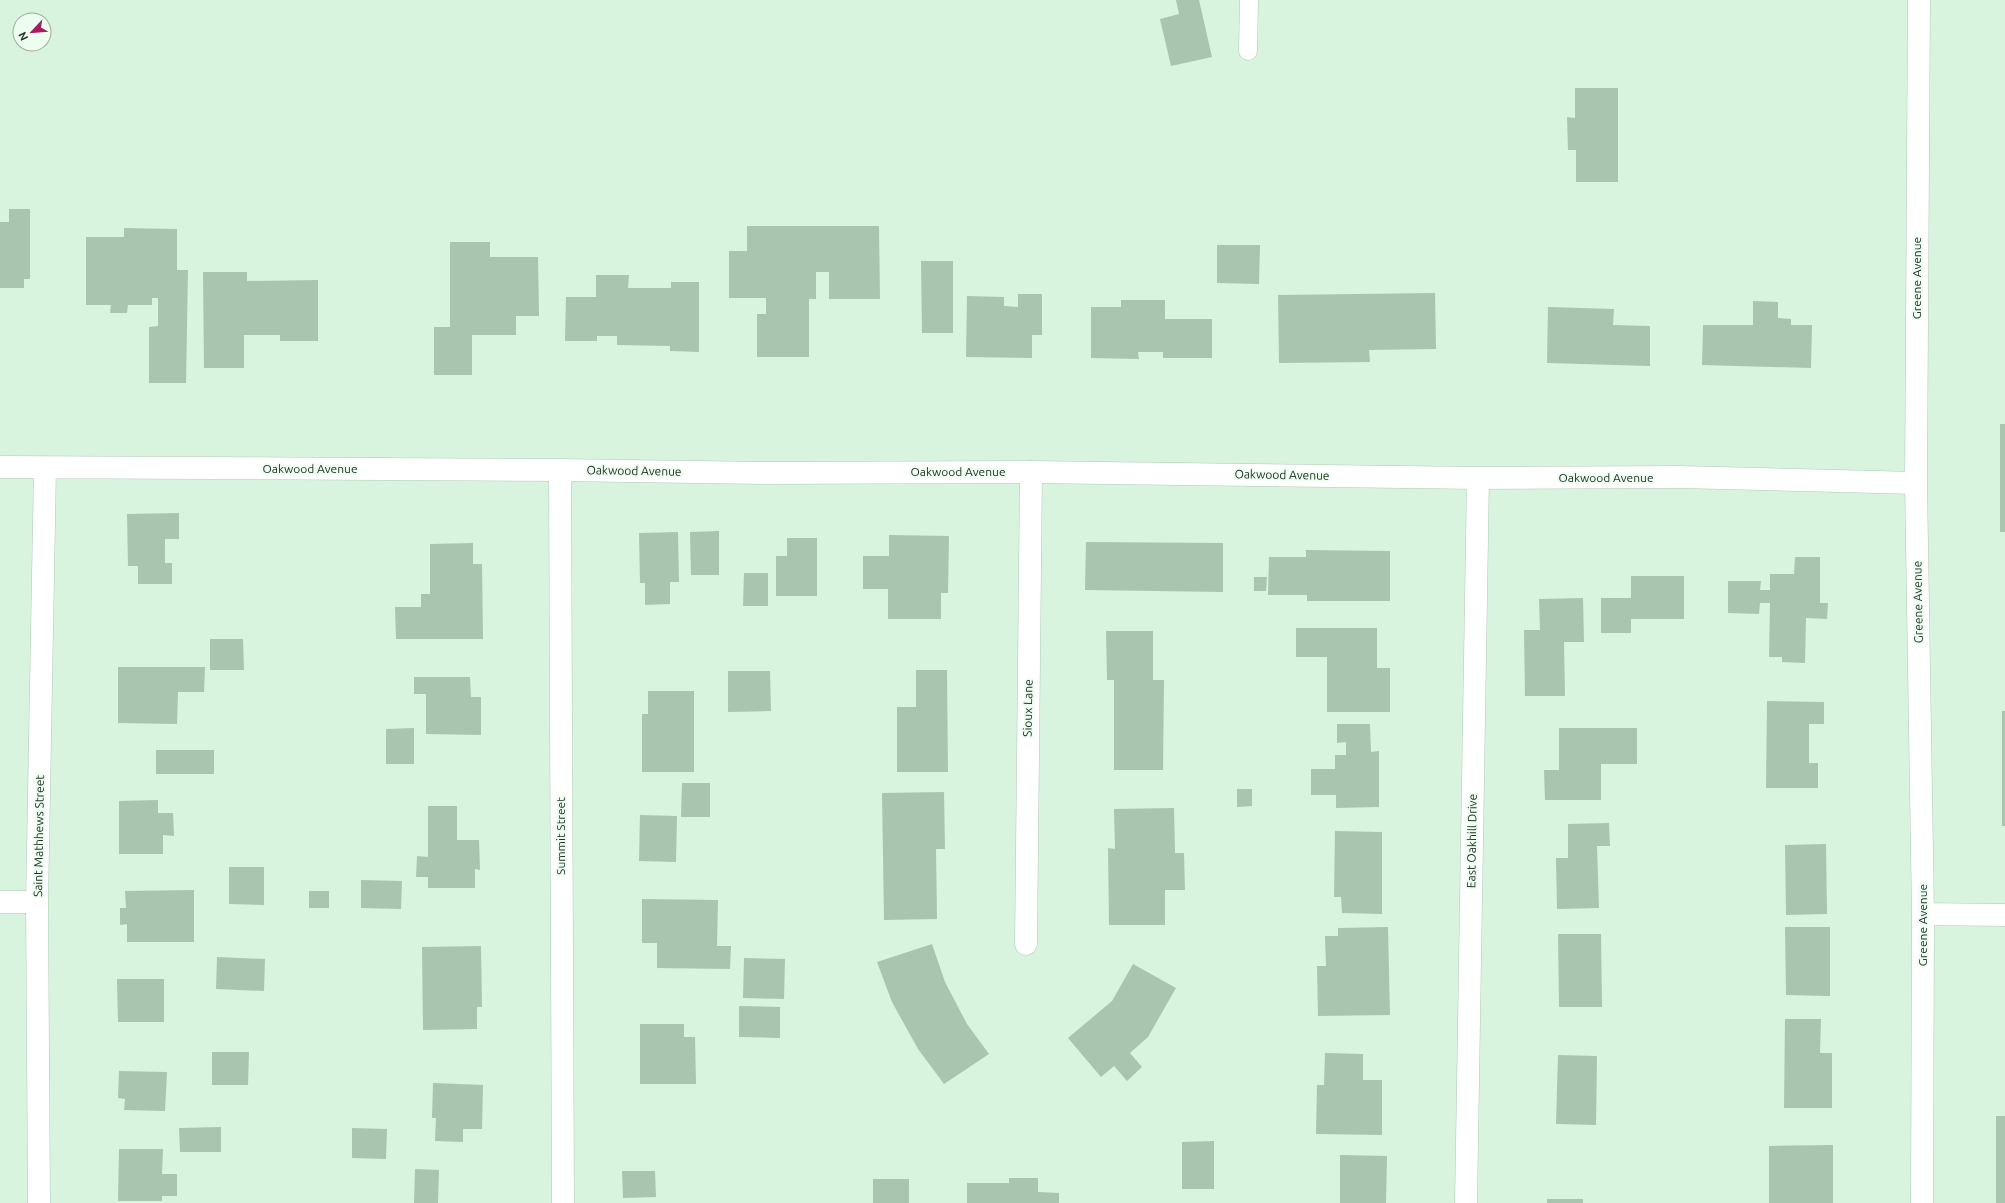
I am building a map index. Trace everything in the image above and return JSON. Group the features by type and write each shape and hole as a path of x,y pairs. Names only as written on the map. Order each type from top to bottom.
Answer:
{"street":[{"name":"Greene Avenue","path":"1919,0 1916,483 1923,914 1922,1203"},
{"name":"Oakwood Avenue","path":"0,467 560,470 765,473 1031,472 1478,478 1678,477 1916,483"},
{"name":"Saint Mathhews Street","path":"39,1203 37,902 46,468"},
{"name":"Summit Street","path":"560,470 563,1203"},
{"name":"Sioux Lane","path":"1026,944 1031,472"},
{"name":"East Oakhill Drive","path":"1466,1203 1478,478"},
{"path":"0,902 37,902"},
{"path":"1923,914 2005,915"}],"lane":[{"path":"1248,51 1249,0"}],"building":[{"path":"1176,0 1199,0 1212,57 1171,66 1160,19 1179,14"},
{"path":"1575,88 1618,88 1618,182 1576,182 1576,150 1568,150 1567,117 1575,118"},
{"path":"9,209 30,209 30,279 24,279 24,288 0,288 0,222 9,222"},
{"path":"747,226 879,226 880,299 829,299 829,272 816,272 816,299 809,299 809,357 757,357 757,314 766,314 766,298 729,298 729,251 747,251"},
{"path":"124,228 177,229 177,270 188,270 186,383 149,383 149,327 158,326 158,298 152,298 152,305 128,305 127,313 110,313 111,305 86,305 86,237 124,237"},
{"path":"450,242 490,242 490,257 538,257 539,316 516,316 516,335 472,335 472,375 434,375 434,327 450,327"},
{"path":"1217,245 1260,245 1259,284 1217,283"},
{"path":"921,261 953,261 953,333 922,333"},
{"path":"203,272 247,272 247,281 318,280 318,341 280,341 280,335 244,335 244,368 204,368"},
{"path":"596,275 629,275 628,288 671,288 671,282 699,282 699,352 670,351 670,346 617,345 617,336 597,336 597,341 565,341 566,297 596,297"},
{"path":"1435,293 1436,349 1369,350 1370,362 1279,363 1278,295"},
{"path":"1018,294 1042,294 1042,335 1032,335 1032,358 966,357 967,296 1004,297 1004,306 1018,307"},
{"path":"1121,300 1165,300 1165,319 1212,319 1212,358 1163,358 1163,352 1138,352 1139,359 1091,358 1091,307 1121,307"},
{"path":"1753,301 1778,302 1778,318 1791,319 1791,325 1812,325 1811,368 1702,365 1703,325 1753,325"},
{"path":"1548,307 1614,309 1613,325 1650,326 1650,366 1547,363"},
{"path":"2000,424 2005,424 2005,532 2000,532"},
{"path":"179,513 179,539 165,539 165,563 172,563 172,584 138,584 138,566 128,566 127,514"},
{"path":"719,531 719,575 691,575 690,532"},
{"path":"678,532 679,582 670,582 670,604 645,605 645,583 640,583 639,533"},
{"path":"889,535 949,536 948,593 941,593 941,619 888,619 888,589 863,589 863,556 889,556"},
{"path":"787,538 817,538 817,596 776,596 776,556 787,556"},
{"path":"1086,542 1223,543 1223,592 1085,590"},
{"path":"473,543 473,564 482,564 483,639 396,639 395,607 421,607 421,594 430,594 430,544"},
{"path":"1306,550 1390,551 1390,601 1307,601 1307,595 1268,595 1269,557 1306,557"},
{"path":"1795,557 1820,557 1820,603 1828,603 1827,619 1806,618 1805,663 1782,662 1782,657 1769,657 1770,603 1760,603 1759,614 1728,613 1728,581 1761,581 1760,590 1770,590 1770,574 1794,574"},
{"path":"744,573 768,573 768,606 743,606"},
{"path":"1631,576 1684,576 1684,619 1631,619 1631,633 1601,633 1601,598 1631,598"},
{"path":"1254,577 1267,577 1266,591 1254,591"},
{"path":"1583,598 1584,642 1564,642 1565,696 1525,696 1524,630 1540,630 1539,599"},
{"path":"1296,628 1377,628 1377,668 1390,668 1390,712 1327,712 1327,657 1296,657"},
{"path":"1106,631 1153,631 1153,680 1164,680 1163,770 1114,770 1114,680 1107,680"},
{"path":"210,639 243,639 244,670 210,670"},
{"path":"118,667 205,667 204,692 178,692 177,724 118,723"},
{"path":"916,670 947,670 948,772 897,772 897,707 916,707"},
{"path":"728,671 770,671 771,711 728,712"},
{"path":"414,677 470,677 471,697 481,697 481,735 426,734 426,694 414,694"},
{"path":"648,691 694,691 694,772 642,772 642,714 648,714"},
{"path":"1767,701 1824,702 1824,724 1809,724 1809,763 1818,763 1818,788 1766,788"},
{"path":"2002,711 2005,711 2005,826 2002,826"},
{"path":"1337,724 1370,724 1371,752 1379,751 1379,807 1336,808 1336,795 1311,795 1311,769 1335,769 1335,755 1346,755 1346,742 1337,743"},
{"path":"414,728 414,764 386,764 386,729"},
{"path":"1559,728 1637,728 1637,764 1601,764 1601,800 1545,800 1544,770 1559,770"},
{"path":"156,750 214,750 214,774 156,774"},
{"path":"682,783 710,783 710,817 681,817"},
{"path":"1237,789 1252,789 1252,806 1237,807"},
{"path":"944,792 945,849 936,849 937,919 884,920 882,793"},
{"path":"158,800 158,813 173,813 174,836 163,835 163,854 119,854 119,801"},
{"path":"428,806 457,806 457,840 479,840 480,870 475,869 475,888 428,888 428,877 416,877 417,856 428,857"},
{"path":"1174,808 1175,853 1184,853 1185,890 1165,890 1165,925 1109,925 1108,848 1115,849 1114,809"},
{"path":"640,815 677,816 676,862 639,861"},
{"path":"1609,823 1610,846 1597,846 1599,908 1557,909 1556,858 1568,858 1568,824"},
{"path":"1335,831 1382,832 1382,914 1342,913 1341,897 1334,897"},
{"path":"1826,844 1827,914 1786,915 1785,845"},
{"path":"229,867 264,867 264,905 229,904"},
{"path":"361,880 402,881 401,909 361,908"},
{"path":"194,890 194,942 127,942 127,924 120,925 120,908 126,908 125,891"},
{"path":"309,891 329,891 329,908 309,908"},
{"path":"642,899 718,900 717,946 731,946 730,969 657,968 657,943 642,943"},
{"path":"1388,927 1390,1015 1318,1016 1317,966 1326,966 1325,936 1338,936 1338,928"},
{"path":"1785,927 1830,927 1830,996 1786,995"},
{"path":"1558,934 1601,934 1602,1007 1559,1007"},
{"path":"932,944 945,982 967,1024 989,1054 944,1084 918,1049 892,1002 877,962"},
{"path":"481,946 482,1007 477,1007 477,1029 423,1030 422,947"},
{"path":"217,957 265,959 264,991 216,989"},
{"path":"744,958 785,959 784,999 743,998"},
{"path":"1133,964 1176,988 1148,1037 1130,1053 1142,1067 1127,1081 1114,1066 1101,1077 1068,1038 1112,1001"},
{"path":"117,979 164,979 164,1022 118,1022"},
{"path":"739,1006 780,1007 780,1038 739,1037"},
{"path":"1785,1019 1821,1019 1820,1053 1832,1053 1832,1108 1784,1108"},
{"path":"640,1024 684,1024 684,1037 695,1037 696,1084 640,1084"},
{"path":"212,1052 249,1052 248,1085 212,1085"},
{"path":"1325,1053 1363,1054 1363,1080 1382,1080 1382,1135 1316,1134 1317,1085 1324,1085"},
{"path":"1558,1055 1597,1056 1596,1125 1556,1124"},
{"path":"119,1071 167,1072 165,1111 124,1110 125,1099 118,1098"},
{"path":"433,1083 483,1085 482,1129 463,1129 463,1142 435,1141 436,1118 432,1118"},
{"path":"1996,1116 2005,1116 2005,1203 1996,1203"},
{"path":"221,1127 221,1152 180,1152 179,1128"},
{"path":"352,1128 387,1129 386,1159 352,1158"},
{"path":"1214,1141 1214,1189 1182,1189 1182,1142"},
{"path":"1833,1145 1833,1203 1769,1203 1769,1146"},
{"path":"119,1149 163,1149 162,1174 177,1174 177,1196 162,1196 162,1201 118,1201"},
{"path":"1340,1155 1387,1156 1386,1203 1340,1203"},
{"path":"415,1169 439,1170 438,1203 414,1203"},
{"path":"622,1171 655,1171 656,1197 623,1198"},
{"path":"1009,1178 1038,1178 1038,1192 1059,1193 1059,1203 967,1203 967,1183 1009,1183"},
{"path":"873,1179 909,1179 909,1203 873,1203"},
{"path":"1547,1199 1583,1199 1583,1203 1547,1203"}]}
